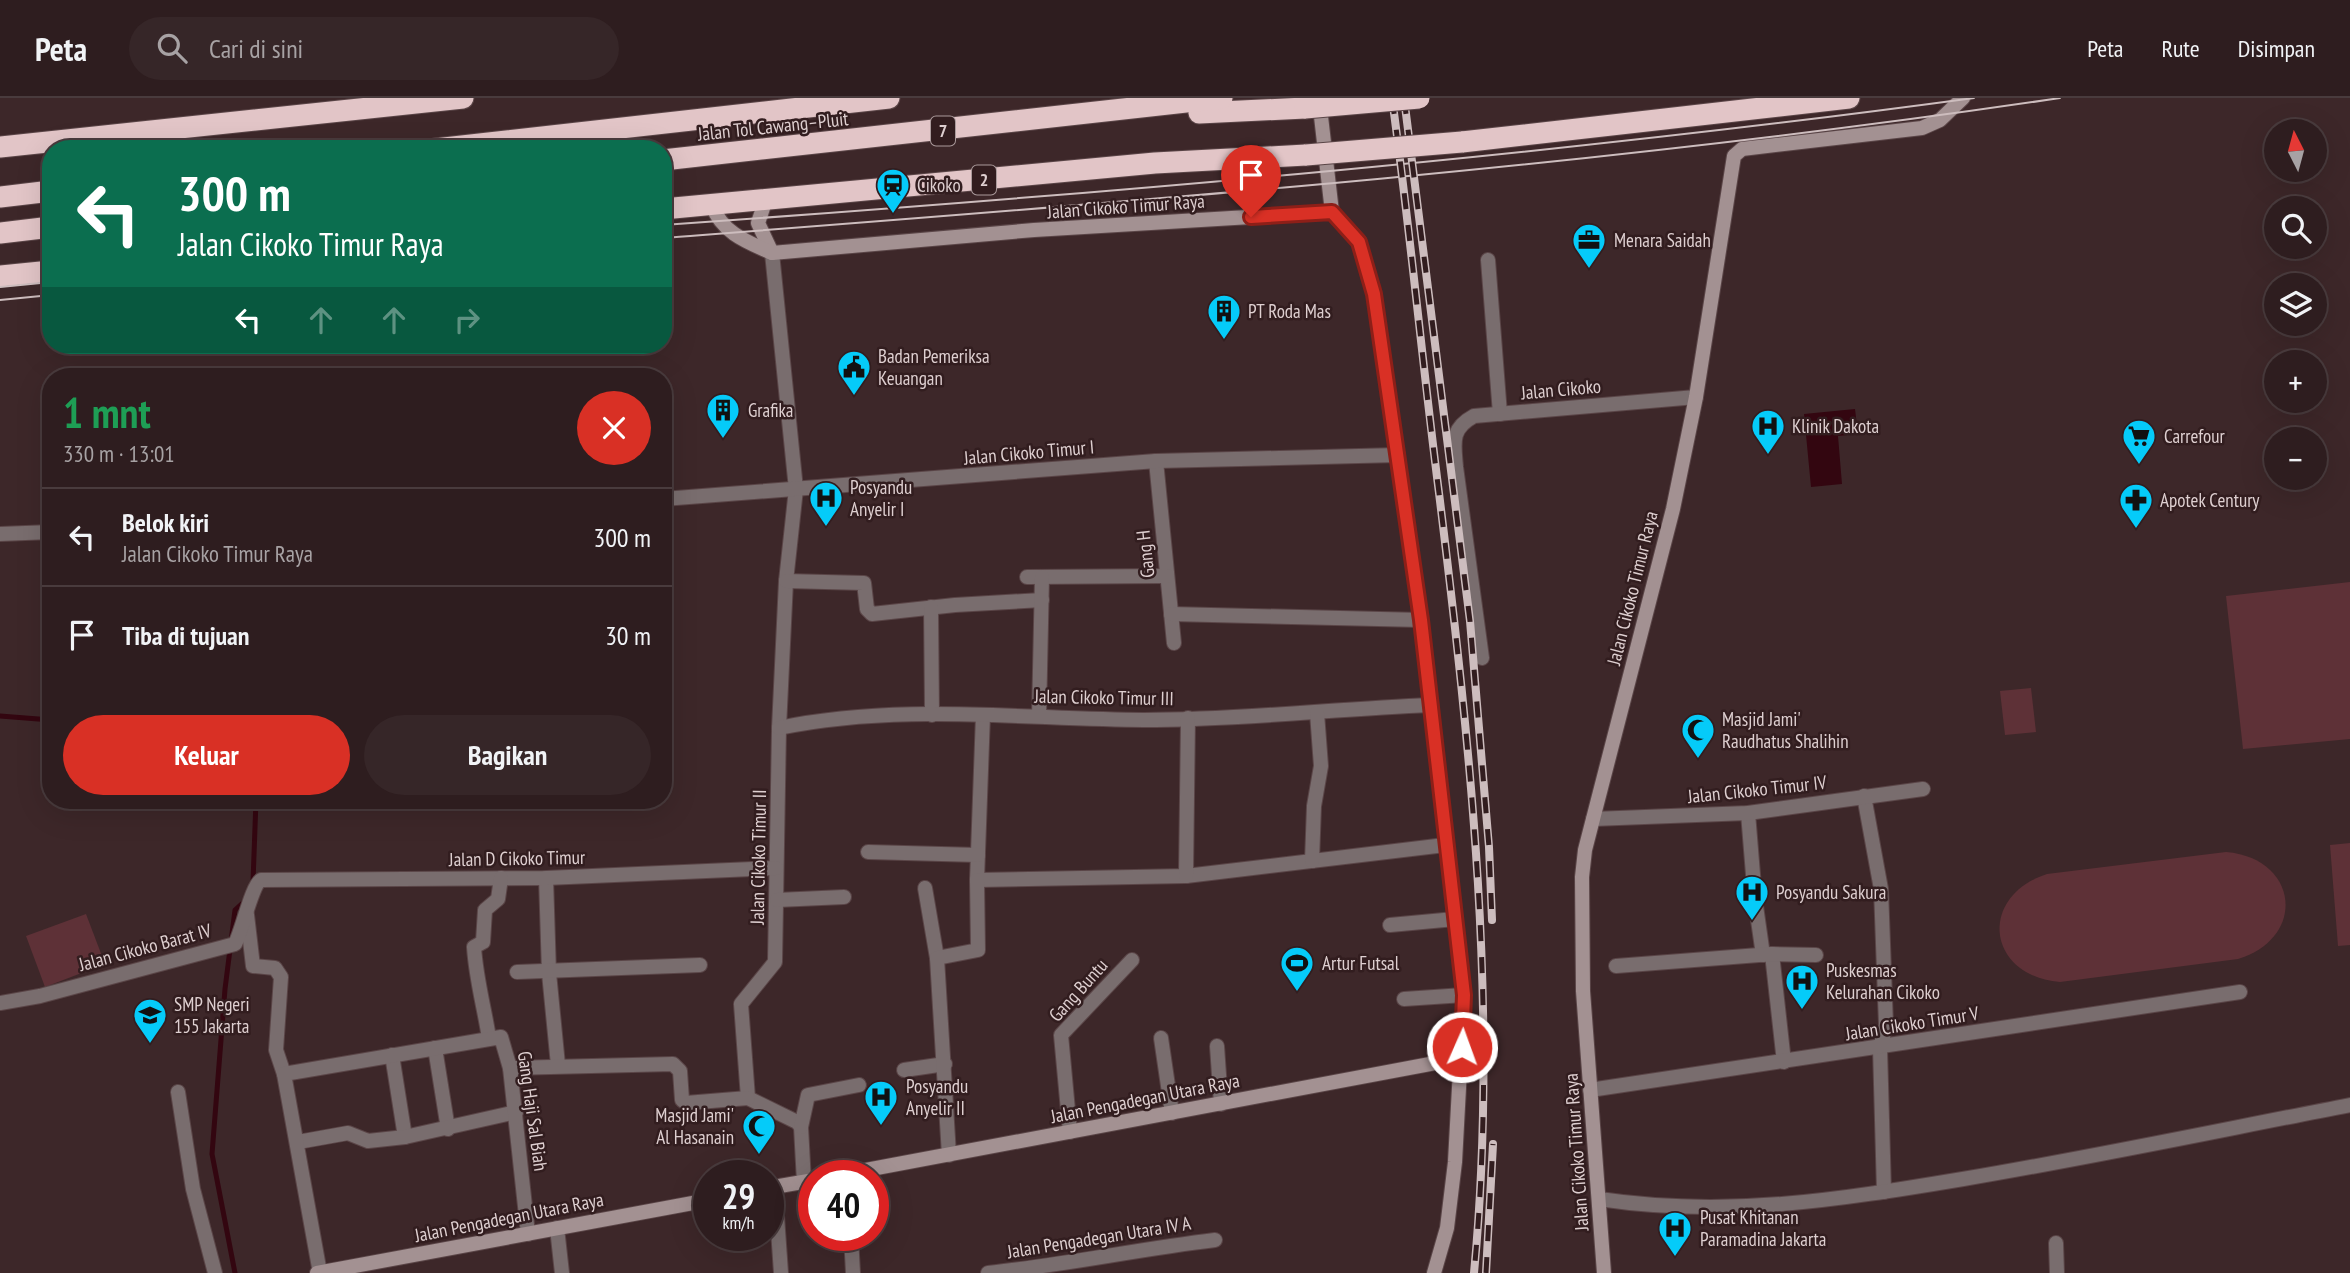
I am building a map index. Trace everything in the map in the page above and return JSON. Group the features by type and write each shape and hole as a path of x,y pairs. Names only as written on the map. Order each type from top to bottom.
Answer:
{"highway":[{"path":"66,140 463,98"},
{"name":"Jalan Tol Cawang–Pluit","path":"515,140 889,98"},
{"name":"Jalan Tol Cawang–Pluit","path":"672,159 1035,121 1222,98"},
{"path":"1035,121 1419,98"},
{"name":"2","path":"672,208 1155,163 1306,155 1462,142 1849,98"},
{"path":"0,147 42,143"},
{"path":"0,197 42,192"},
{"path":"0,233 42,228"},
{"path":"0,276 42,272"}],"street":[{"name":"Jalan Cikoko Timur Raya","path":"1604,1273 1583,991 1582,877 1593,819 1673,509 1696,397 1737,151 1922,128 1940,120 1963,98"},
{"path":"1312,103 1332,212 1359,242 1374,294 1421,620 1464,995 1462,1058 1449,1215 1434,1273"},
{"path":"766,199 758,223 772,253"},
{"name":"Jalan Cikoko Timur Raya","path":"712,205 719,219 742,241 772,253 1034,230 1332,212"},
{"name":"Jalan Cikoko Timur II","path":"748,1098 741,1004 775,962 779,727 786,581 796,489 772,253"},
{"name":"Jalan Cikoko","path":"1488,260 1500,414 1696,397"},
{"path":"1482,658 1453,437 1462,422 1474,416 1500,414"},
{"name":"Jalan Cikoko Timur I","path":"672,498 1156,461 1398,455"},
{"name":"Gang H","path":"1156,461 1174,643"},
{"path":"0,534 42,532"},
{"path":"1039,716 1042,600 1035,577 1167,576"},
{"path":"786,581 864,583 867,611 872,614 931,607 1042,600"},
{"path":"931,607 932,715"},
{"path":"1171,614 1421,620"},
{"name":"Jalan Cikoko Timur III","path":"779,727 832,717 984,715 1188,718 1430,705"},
{"path":"1312,861 1314,806 1321,766 1317,713"},
{"path":"937,958 978,950 977,880 984,715"},
{"path":"1186,876 1188,718"},
{"name":"Jalan Cikoko Timur IV","path":"1593,819 1748,813 1923,789"},
{"path":"1864,796 1881,889 1886,1024 1880,1048 1884,1192"},
{"path":"1748,813 1755,899 1784,1062"},
{"path":"977,880 1186,876 1445,845"},
{"path":"868,852 978,855"},
{"name":"Jalan D Cikoko Timur","path":"258,881 546,878 776,868"},
{"name":"Gang Haji Sal Biah","path":"501,878 498,899 487,907 483,917 483,942 474,947 477,985 482,991 495,1038 510,1069 528,1234"},
{"path":"546,878 549,973 558,1065"},
{"name":"Jalan Cikoko Barat IV","path":"0,1003 40,996 229,945 247,914 258,881"},
{"path":"925,888 937,958 949,1155"},
{"path":"777,900 844,897"},
{"path":"247,914 253,966 275,968 281,977 276,1050 284,1074 298,1142 318,1273"},
{"path":"1390,925 1455,919"},
{"path":"1616,966 1767,955 1816,955"},
{"name":"Gang Buntu","path":"1070,1132 1061,1035 1132,960"},
{"path":"517,972 549,973 700,965"},
{"name":"Jalan Cikoko Timur V","path":"1590,1090 2240,992"},
{"path":"1404,999 1464,995"},
{"path":"284,1074 495,1038"},
{"path":"1161,1038 1172,1113"},
{"path":"1217,1046 1221,1104"},
{"path":"436,1048 448,1129"},
{"path":"392,1055 405,1137"},
{"name":"Jalan Pengadegan Utara Raya","path":"889,1166 1462,1058"},
{"path":"510,1069 558,1065 674,1064 680,1071 684,1102 748,1098 797,1122 801,1127"},
{"path":"904,1070 945,1064"},
{"path":"806,1160 801,1127 808,1094 859,1085"},
{"path":"178,1092 193,1189 215,1273"},
{"path":"1599,1199 1664,1207 1749,1209 1884,1192 2032,1167 2350,1105"},
{"path":"298,1142 348,1133 364,1140 405,1137 516,1112"},
{"name":"Jalan Pengadegan Utara Raya","path":"318,1273 693,1202"},
{"path":"557,1228 562,1273"},
{"name":"Jalan Pengadegan Utara IV A","path":"991,1273 1105,1259 1165,1246 1215,1240"},
{"path":"2056,1244 2057,1273"},
{"path":"779,1251 781,1273"},
{"path":"852,1251 853,1273"}],"shaded area":[{"path":"1855,409 1858,434 1838,436 1842,484 1811,487 1804,414"},
{"path":"2350,582 2350,739 2243,749 2226,596"},
{"path":"2031,688 2036,732 2005,735 2000,691"},
{"path":"2350,843 2350,945 2338,946 2330,845"},
{"path":"2226,852 2250,857 2268,868 2280,883 2285,900 2284,917 2276,934 2261,948 2238,959 2060,982 2036,977 2017,966 2005,951 2000,934 2001,917 2009,900 2024,885 2047,874"},
{"path":"86,914 105,964 45,987 26,936"}],"waterway":[{"path":"0,716 42,719"},
{"path":"253,882 256,809"},
{"path":"235,1273 212,1154 225,989 235,910 246,900"}],"tram line":[{"path":"672,224 1320,172 1647,138 1974,98"},
{"path":"672,237 1188,196 1538,163 1712,144 2060,98"},
{"path":"0,287 42,283"},
{"path":"0,300 42,296"}],"railway":[{"path":"1392,98 1461,688 1478,882 1484,1077 1474,1273"},
{"path":"1404,98 1470,621 1489,847 1492,920"},
{"path":"1486,1273 1493,1144"}],"place":[{"name":"Cikoko","path":"893,215"},
{"name":"Menara Saidah","path":"1589,270"},
{"name":"PT Roda Mas","path":"1224,341"},
{"name":"Badan Pemeriksa Keuangan","path":"854,397"},
{"name":"Grafika","path":"723,440"},
{"name":"Klinik Dakota","path":"1768,456"},
{"name":"Carrefour","path":"2139,466"},
{"name":"Posyandu Anyelir I","path":"826,528"},
{"name":"Apotek Century","path":"2136,530"},
{"name":"Masjid Jami' Raudhatus Shalihin","path":"1698,760"},
{"name":"Posyandu Sakura","path":"1752,922"},
{"name":"Artur Futsal","path":"1297,993"},
{"name":"Puskesmas Kelurahan Cikoko","path":"1802,1011"},
{"name":"SMP Negeri 155 Jakarta","path":"150,1045"},
{"name":"Posyandu Anyelir II","path":"881,1127"},
{"name":"Masjid Jami' Al Hasanain","path":"759,1156"},
{"name":"Pusat Khitanan Paramadina Jakarta","path":"1675,1258"}],"route":[{"path":"1251,217 1332,212 1359,242 1374,294 1421,620 1464,995 1462,1047"}]}
